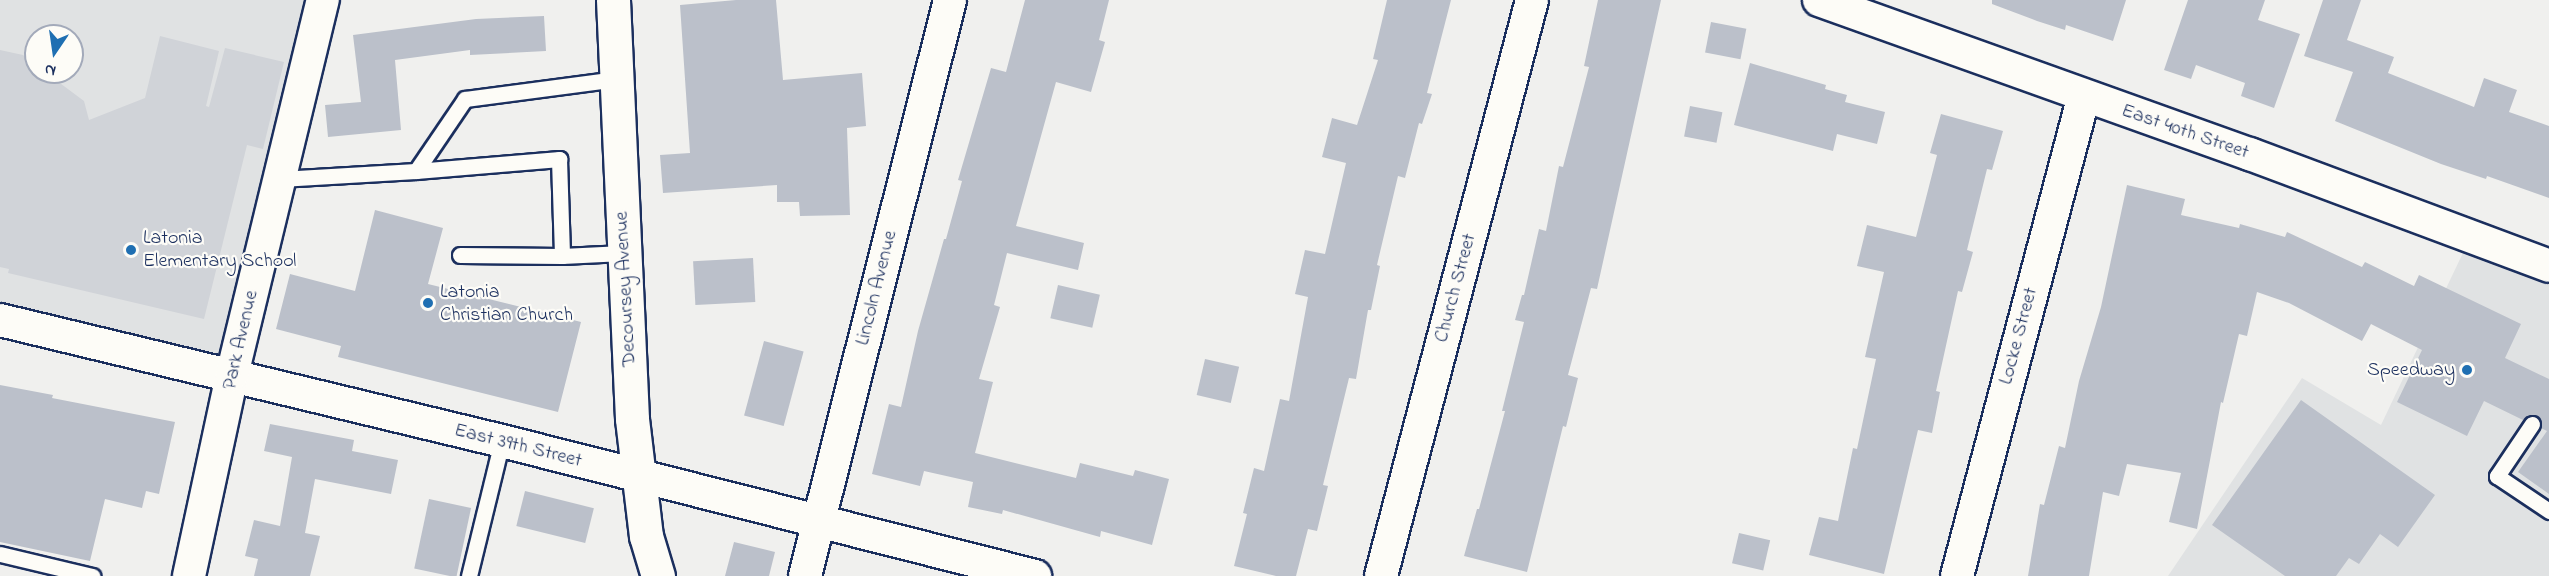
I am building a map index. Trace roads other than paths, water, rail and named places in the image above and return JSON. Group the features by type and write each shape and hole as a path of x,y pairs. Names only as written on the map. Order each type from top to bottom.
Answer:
{"main road":[{"name":"Decoursey Avenue","path":"613,0 632,419 646,536 658,576"}],"street":[{"name":"Park Avenue","path":"189,576 232,375 323,0"},
{"name":"Lincoln Avenue","path":"805,576 950,0"},
{"name":"Church Street","path":"1381,576 1532,0"},
{"name":"East 40th Street","path":"1819,0 2250,154 2549,266"},
{"name":"Locke Street","path":"1957,576 2084,96"},
{"name":"East 39th Street","path":"0,320 502,441 1035,576"}],"lane":[{"path":"416,171 465,99 617,79"},
{"path":"280,179 559,159 562,256"},
{"path":"460,255 562,256 623,253"},
{"path":"2536,446 2528,430 2498,476 2549,511"},
{"path":"469,576 502,441"},
{"path":"0,554 92,576"}],"place":[{"name":"Latonia Elementary School","path":"131,250"},
{"name":"Latonia Christian Church","path":"428,303"},
{"name":"Speedway","path":"2467,370"}]}
